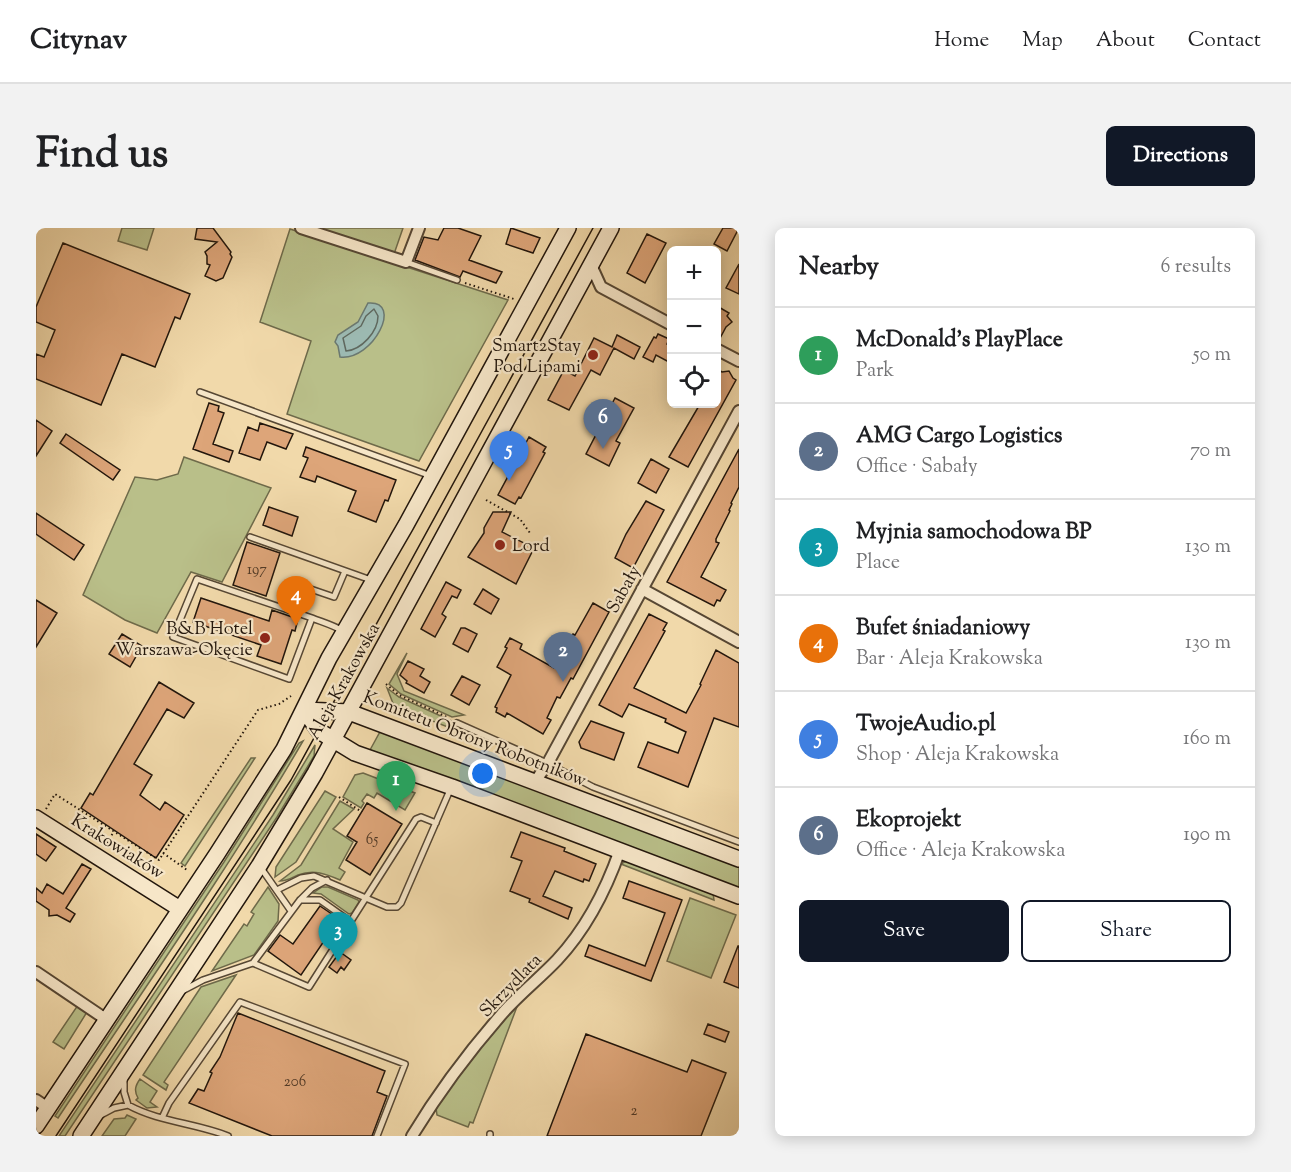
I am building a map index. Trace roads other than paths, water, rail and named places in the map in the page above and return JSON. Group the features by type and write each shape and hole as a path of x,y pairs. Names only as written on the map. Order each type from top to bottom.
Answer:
{"main road":[{"name":"Aleja Krakowska","path":"36,1126 42,1104 107,1020 284,749 319,676 432,477 568,228"},
{"name":"Aleja Krakowska","path":"81,1136 259,866 333,741 611,228"},
{"name":"Komitetu Obrony Robotników","path":"304,710 349,712 739,859"},
{"path":"304,710 314,726 333,741 355,753 452,787 739,896"},
{"name":"Krakowiaków","path":"39,816 180,909"}],"street":[{"path":"301,228 406,262 419,228"},
{"path":"591,265 601,287"},
{"path":"578,289 601,287 667,322"},
{"path":"721,351 739,361"},
{"name":"Sabały","path":"535,782 739,411"},
{"path":"642,589 739,642"},
{"name":"Skrzydlata","path":"412,1136 444,1085 502,1014 557,960 574,939 600,901 620,850"},
{"path":"36,972 107,1020"}],"lane":[{"path":"406,262 457,280"},
{"path":"200,392 432,477"},
{"path":"250,537 372,581"},
{"path":"293,583 334,597 345,571"},
{"path":"312,618 289,679 173,637 197,579 312,618 344,631"},
{"path":"457,723 547,763 593,787 739,842"},
{"path":"277,890 306,877 314,876 389,908 400,905 452,787"},
{"path":"253,963 309,987 416,819 421,817 436,823"},
{"path":"259,866 291,911"},
{"path":"174,995 203,980 253,963 300,900 312,888 327,880"},
{"path":"300,900 320,900 351,922"},
{"path":"162,1118 240,1002 405,1064 377,1136"},
{"path":"124,1070 124,1092 128,1105"},
{"path":"91,1120 114,1108 128,1105 144,1113 228,1136"}],"water":[{"path":"368,303 378,305 383,311 384,320 380,330 363,350 352,356 340,357 335,342 338,335 358,322"}],"tram line":[{"path":"56,1136 291,780 593,228"}],"place":[{"name":"Smart2Stay Pod Lipami","path":"593,355"},
{"name":"Ekoprojekt","path":"603,449"},
{"name":"TwojeAudio.pl","path":"509,481"},
{"name":"Lord","path":"500,545"},
{"name":"Bufet śniadaniowy","path":"296,626"},
{"name":"B&B Hotel Warszawa-Okęcie","path":"265,638"},
{"name":"AMG Cargo Logistics","path":"563,682"},
{"name":"McDonald's PlayPlace","path":"396,811"},
{"name":"Myjnia samochodowa BP","path":"338,962"}]}
